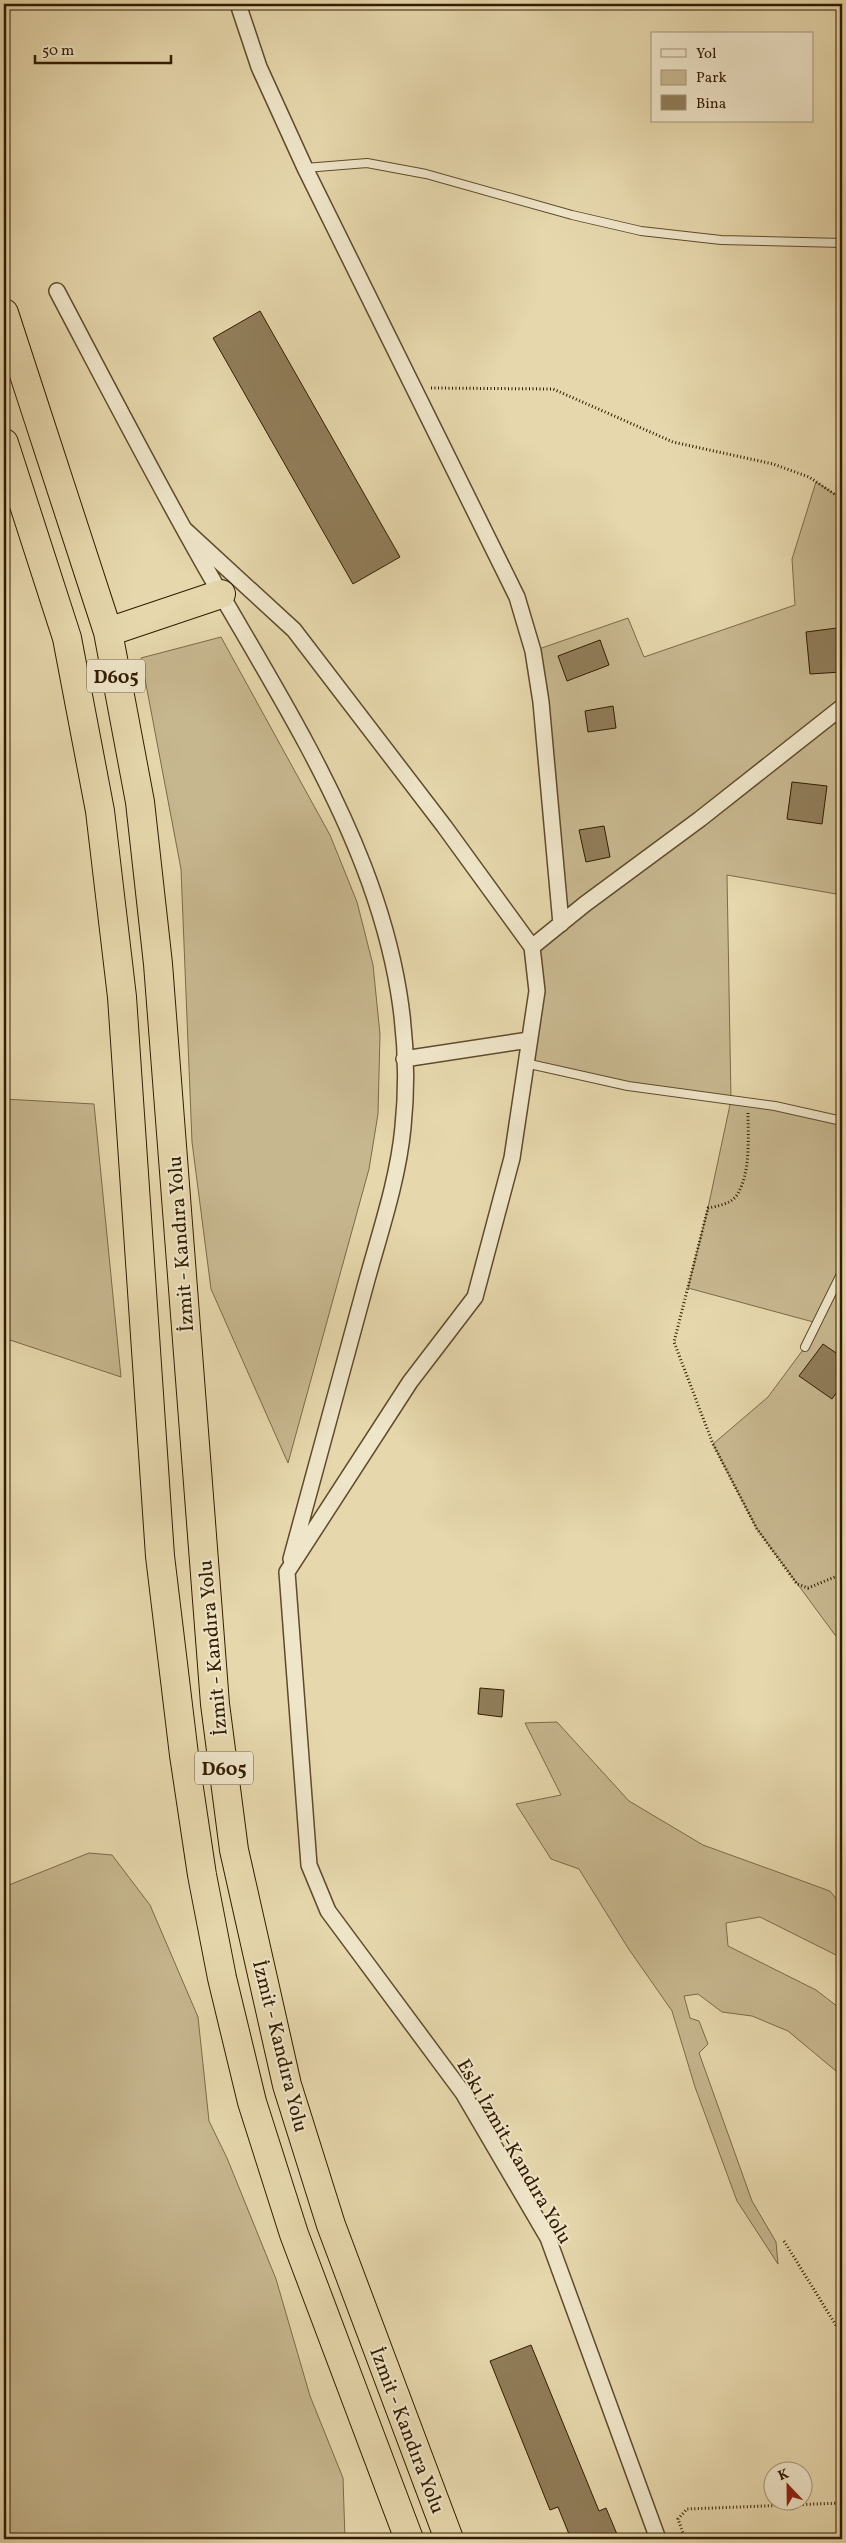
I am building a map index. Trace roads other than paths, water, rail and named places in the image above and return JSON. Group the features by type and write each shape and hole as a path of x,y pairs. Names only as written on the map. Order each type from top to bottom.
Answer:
{"highway":[{"name":"D605","path":"4,313 108,632"},
{"path":"4,443 67,638 100,811 122,997 160,1556 184,1754 209,1913 243,2066 294,2234 409,2539"},
{"path":"108,632 221,594"},
{"name":"İzmit - Kandıra Yolu","path":"108,632 140,802 158,964 214,1694 234,1850 287,2085 331,2225 449,2539"}],"street":[{"path":"238,4 259,67 305,168 517,597 532,650 541,702 561,924"},
{"path":"57,291 184,529 324,775 354,839 375,894 393,955 402,1013 404,1059 403,1128 390,1193 287,1572"},
{"path":"184,529 294,630 438,818 532,948 537,991 512,1158 475,1297 410,1382 287,1572"},
{"path":"532,948 842,707"},
{"path":"404,1059 529,1040"},
{"name":"Eskı İzmit-Kandıra Yolu","path":"287,1572 309,1865 328,1911 463,2093 548,2238 658,2539"}],"lane":[{"path":"305,168 367,163 426,174 640,231 720,240 842,243"},
{"path":"525,1063 628,1086 749,1102 842,1121"},
{"path":"805,1347 842,1272"}]}
